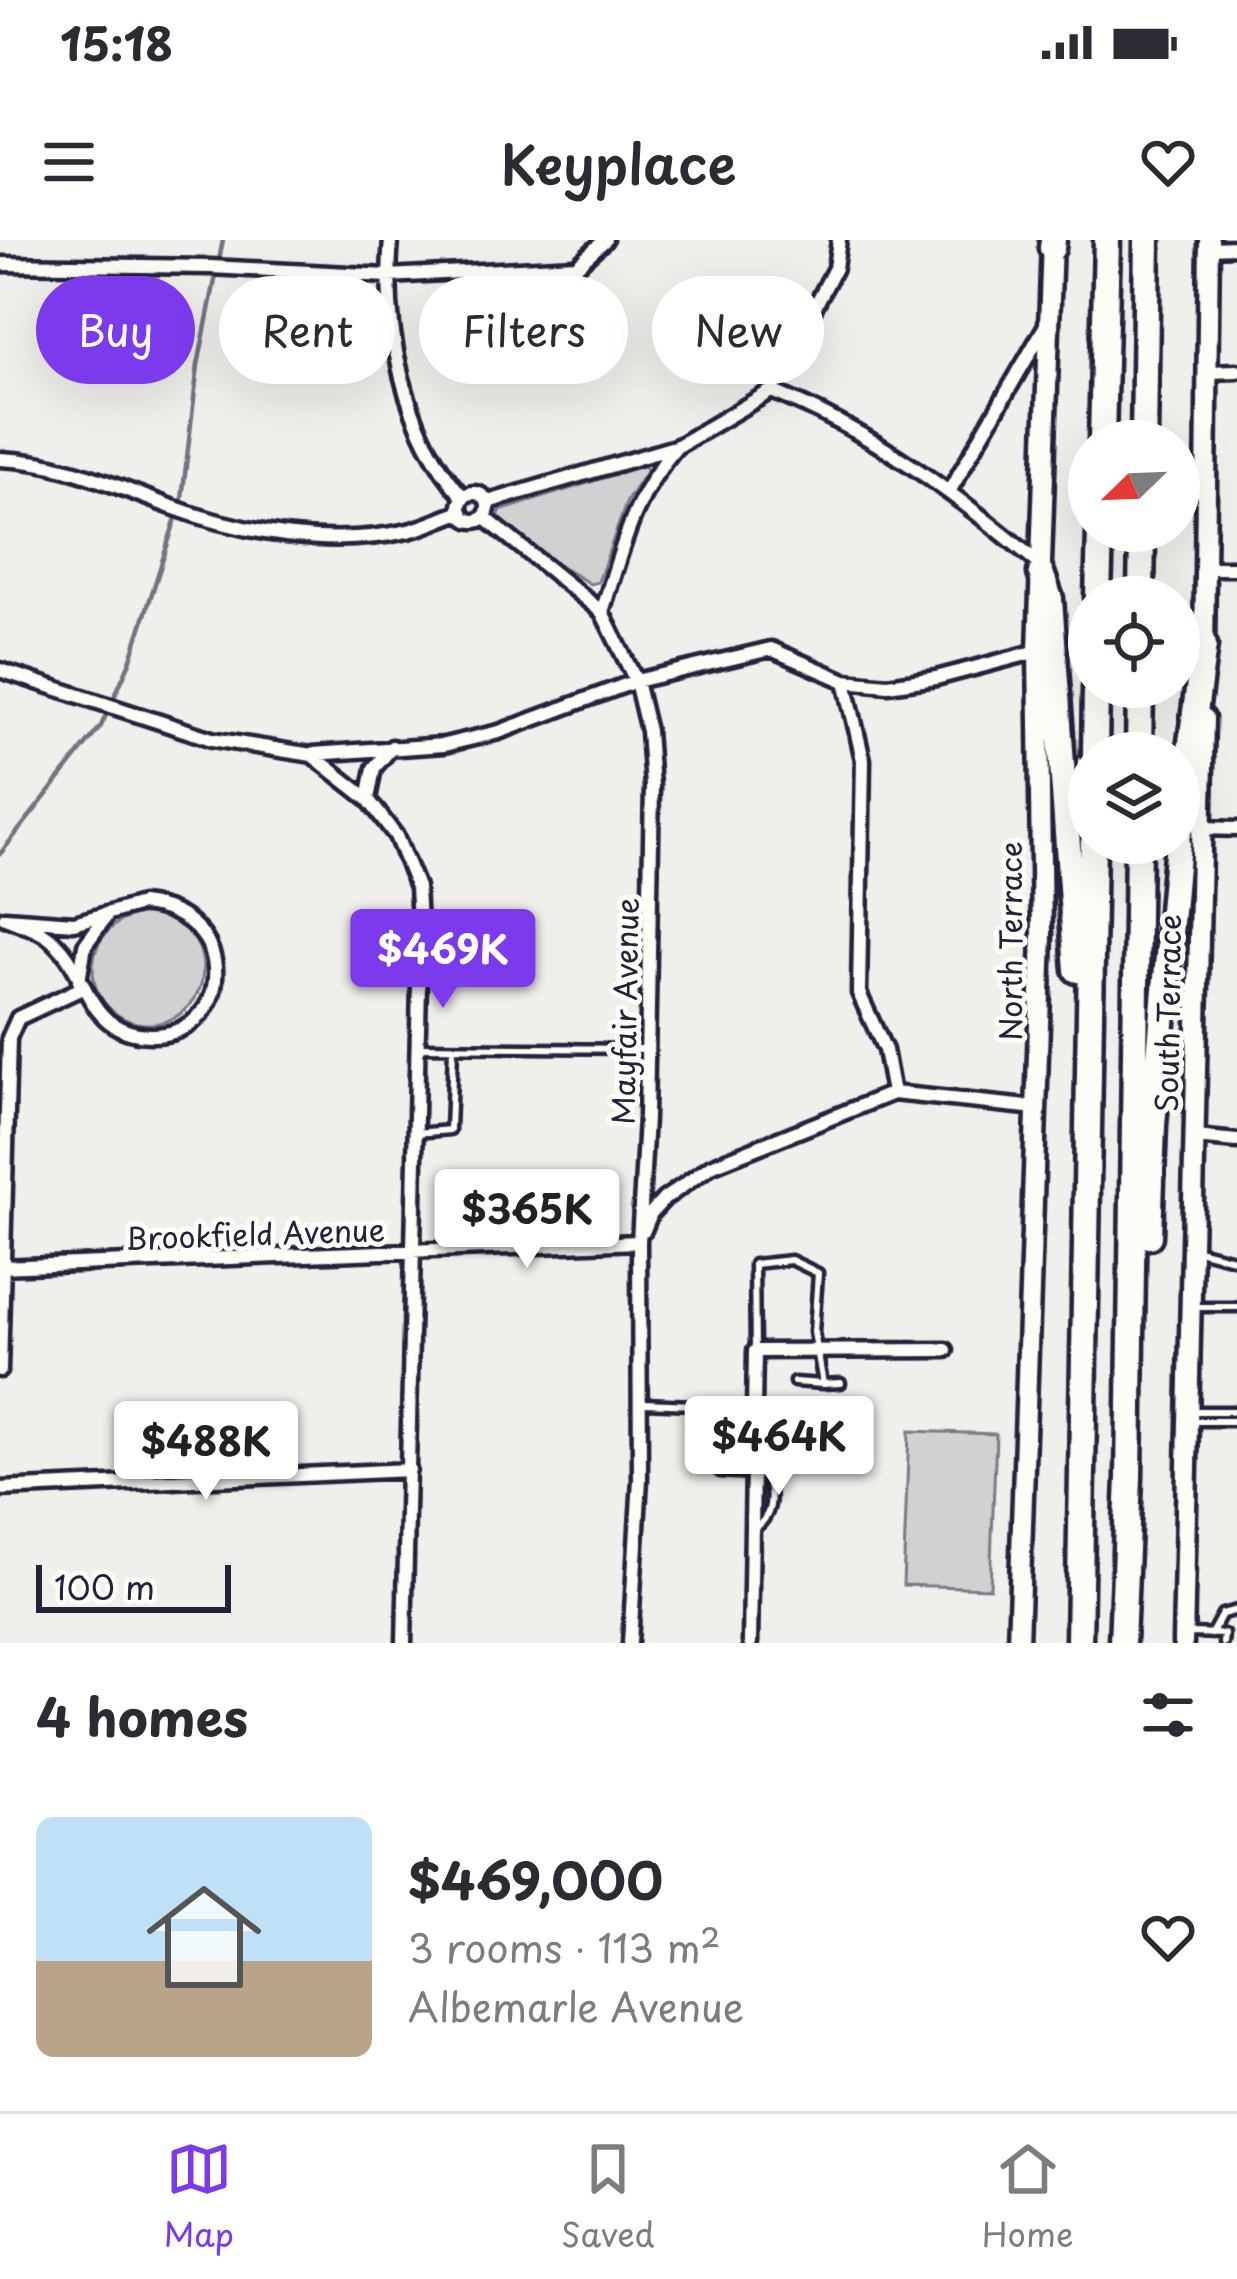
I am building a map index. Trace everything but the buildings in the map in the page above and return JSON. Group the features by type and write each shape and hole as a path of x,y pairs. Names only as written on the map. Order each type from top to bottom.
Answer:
{"highway":[{"path":"1103,420 1107,240"},
{"path":"1144,420 1148,240"},
{"path":"1041,569 1050,599 1088,1123"},
{"path":"1198,732 1204,645"},
{"path":"1079,1643 1093,864"},
{"path":"1122,1643 1130,1478 1138,864"},
{"path":"1130,1478 1176,864"}],"street":[{"path":"388,276 391,240"},
{"path":"0,264 216,267 388,276 576,266 605,240"},
{"path":"395,336 412,413 471,521 486,510 678,446 771,391 835,268 839,240"},
{"name":"North Terrace","path":"1018,1643 1042,935 1038,651 1052,243"},
{"path":"1204,645 1209,244 1237,248"},
{"path":"950,490 1052,314"},
{"path":"1209,372 1237,371"},
{"path":"771,391 825,412 950,490 1041,569"},
{"path":"602,612 635,506 678,446"},
{"path":"0,459 67,467 178,509 267,532 317,539 410,530 477,493 486,510"},
{"name":"Mayfair Avenue","path":"486,510 602,612 636,681 648,731 652,786 639,1242 640,1480 630,1643"},
{"path":"1205,568 1237,568"},
{"path":"0,670 212,739 312,754 444,745 499,732 636,681 771,649 845,681 888,685 936,678 1038,651"},
{"path":"845,681 863,760 859,993 885,1050 893,1093"},
{"path":"368,799 374,768 392,747"},
{"path":"312,754 368,799 396,836 417,887 418,1047 404,1643"},
{"path":"1200,830 1237,829"},
{"name":"South Terrace","path":"1183,1638 1195,1137 1193,864"},
{"path":"142,904 168,907 192,920 212,950 217,979 207,1006 191,1021 152,1035 108,1022 50,938 3,920 74,922 142,904"},
{"path":"81,985 85,945 110,912"},
{"path":"0,1370 12,1028 18,1018 81,985"},
{"path":"639,1242 651,1213 664,1199 711,1166 893,1093 1037,1108"},
{"path":"1195,1137 1237,1141"},
{"name":"Brookfield Avenue","path":"1,1266 639,1242"},
{"path":"750,1643 755,1351 946,1350"},
{"path":"0,1489 409,1470"}],"lane":[{"path":"418,1047 647,1049"},
{"path":"416,1133 451,1130 453,1047"},
{"path":"1192,1249 1237,1260"},
{"path":"755,1351 754,1264 791,1260 818,1273 815,1351 824,1384"},
{"path":"1191,1307 1237,1307"},
{"path":"794,1382 841,1383"},
{"path":"640,1403 720,1406"},
{"path":"1189,1416 1237,1412"},
{"path":"1189,1416 1237,1421"},
{"path":"720,1472 755,1468"},
{"path":"1211,1634 1222,1614 1237,1610"},
{"path":"1183,1638 1224,1634 1223,1643"}],"shaded area":[{"path":"644,465 647,470 627,501 598,582 590,584 556,563 498,518 500,511"},
{"path":"148,914 169,918 187,930 199,948 203,969 199,990 187,1008 169,1020 148,1024 127,1020 109,1008 97,990 93,969 97,948 109,930 127,918"},
{"path":"909,1431 996,1434 990,1588 903,1585"}],"waterway":[{"path":"0,854 101,726 130,662 182,499 198,365 223,240"}]}
